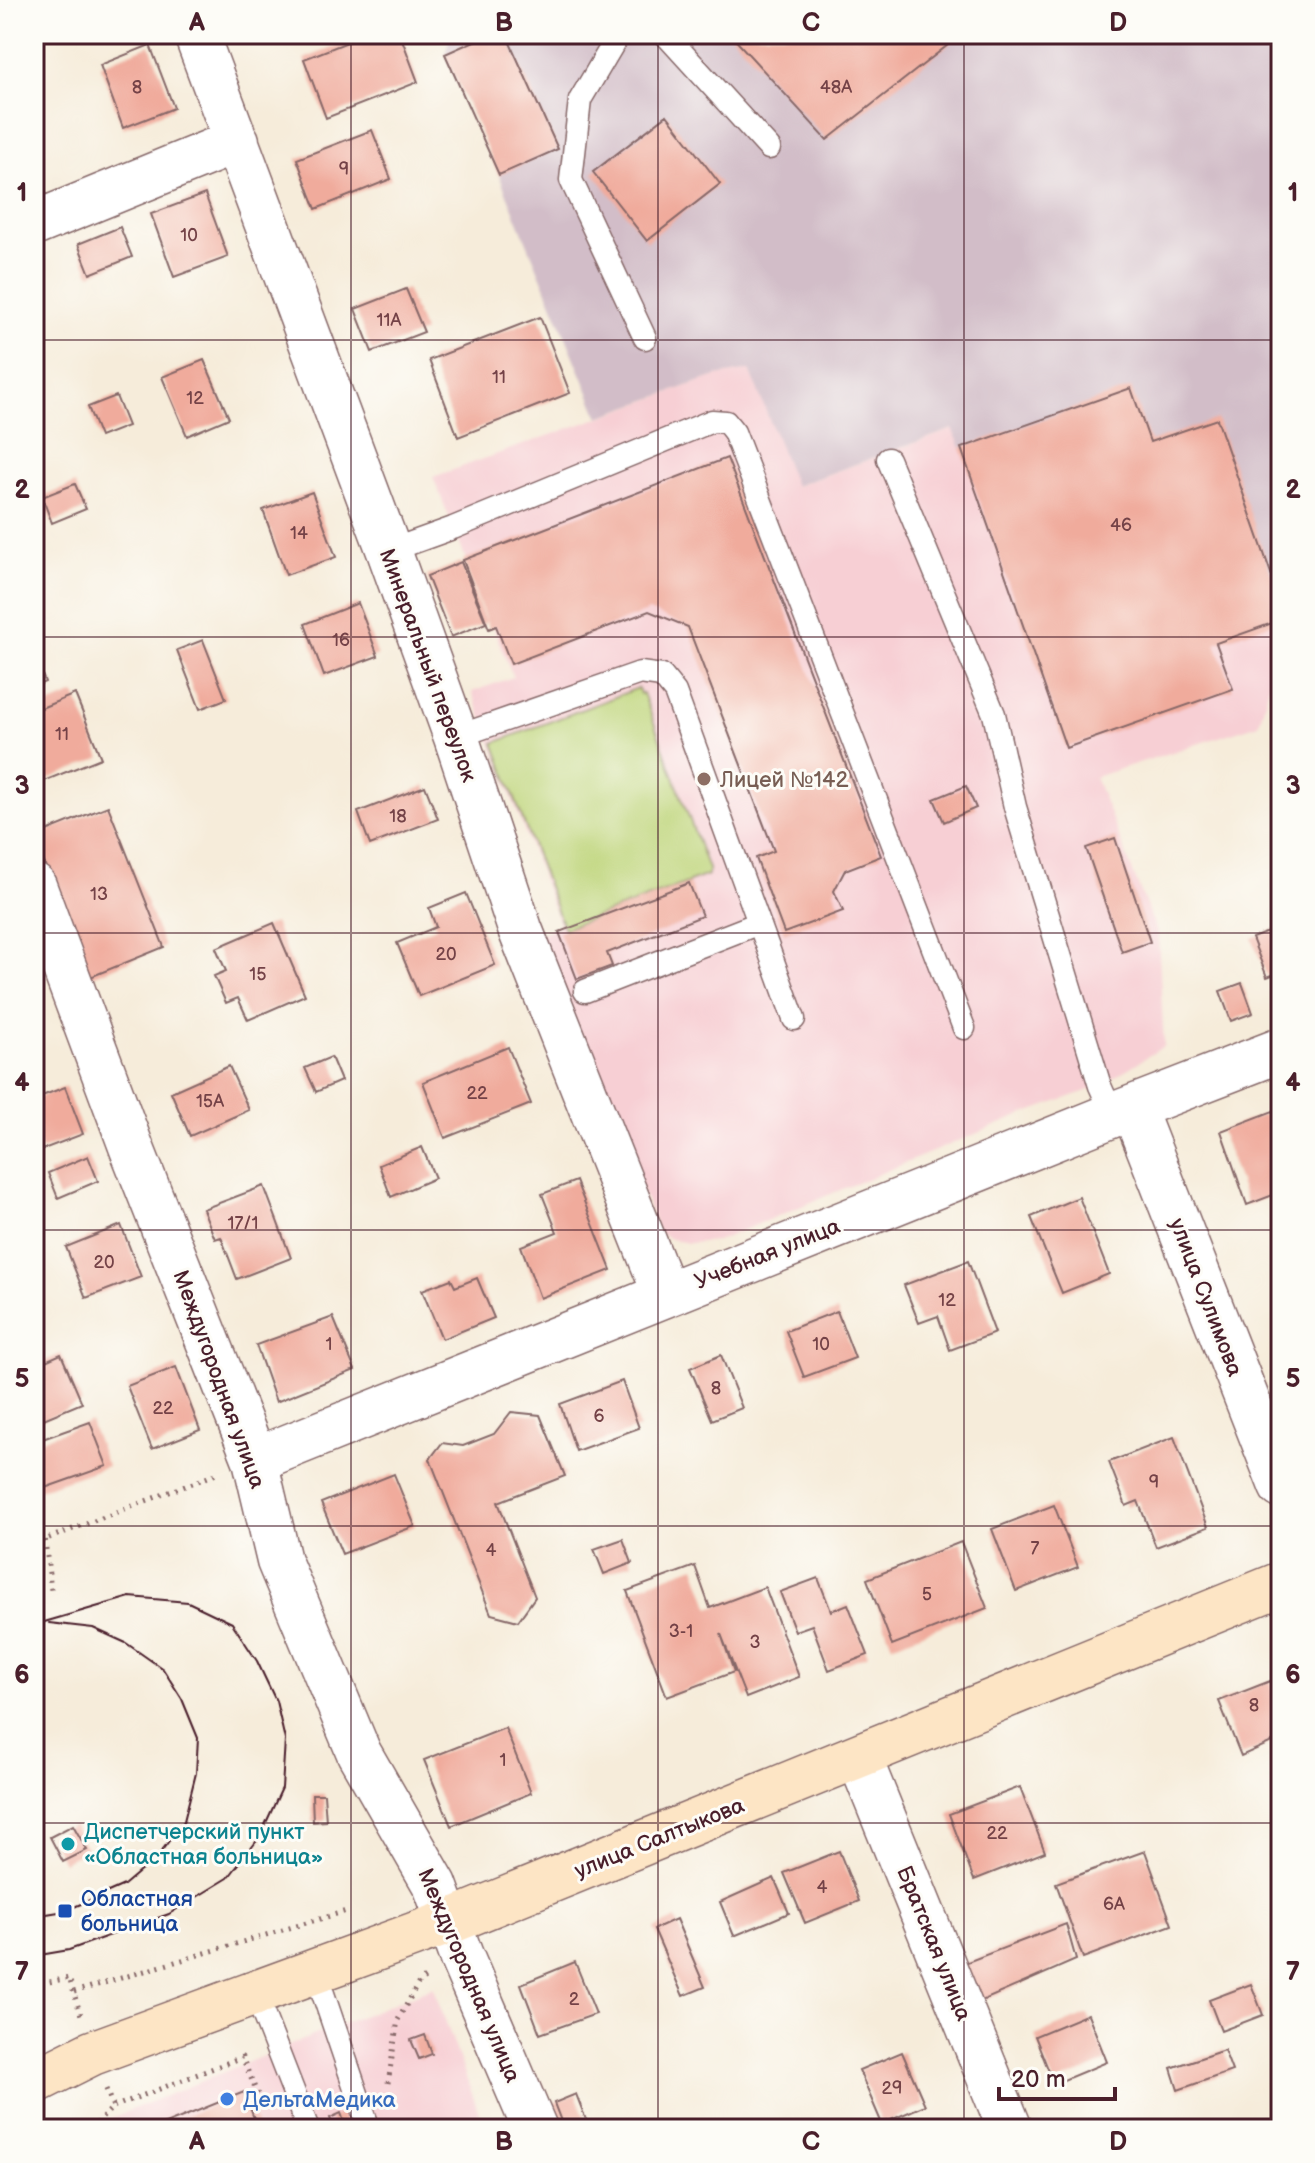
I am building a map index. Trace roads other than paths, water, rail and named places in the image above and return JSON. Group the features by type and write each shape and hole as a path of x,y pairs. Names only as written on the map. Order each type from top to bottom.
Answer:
{"main road":[{"name":"улица Салтыкова","path":"34,2082 92,2053 315,1970 455,1939 859,1757 1281,1584"}],"street":[{"name":"Минеральный переулок","path":"196,34 389,551 520,929 665,1294"},
{"path":"34,224 237,141"},
{"name":"Междугородная улица","path":"34,886 132,1149 255,1460 279,1561 353,1740 435,1885 535,2129"},
{"name":"Учебная улица","path":"255,1460 1281,1050"},
{"name":"улица Сулимова","path":"1123,1112 1281,1486"},
{"name":"Братская улица","path":"859,1757 1010,2129"}],"lane":[{"path":"619,34 580,100 571,180 645,338"},
{"path":"665,34 769,148"},
{"path":"389,551 453,528 712,421 726,422 734,432 964,1028"},
{"path":"888,459 994,714 1015,807 1100,1086 1123,1112"},
{"path":"456,737 640,673 662,676 675,692 794,1019"},
{"path":"585,991 759,923"},
{"path":"315,1970 369,2129"},
{"path":"255,1993 308,2129"}],"tram line":[{"path":"34,1625 130,1597 188,1602 232,1623 257,1661 276,1701 285,1740 282,1788 259,1838 228,1878 169,1914 69,1950 34,1956"},
{"path":"34,1916 65,1911 124,1885 157,1857 184,1821 196,1773 198,1738 182,1699 163,1669 126,1643 93,1628 49,1623"}],"place":[{"name":"Лицей №142","path":"704,779"},
{"name":"Диспетчерский пункт «Областная больница»","path":"68,1844"},
{"name":"Областная больница","path":"65,1911"},
{"name":"ДельтаМедика","path":"227,2099"}]}
